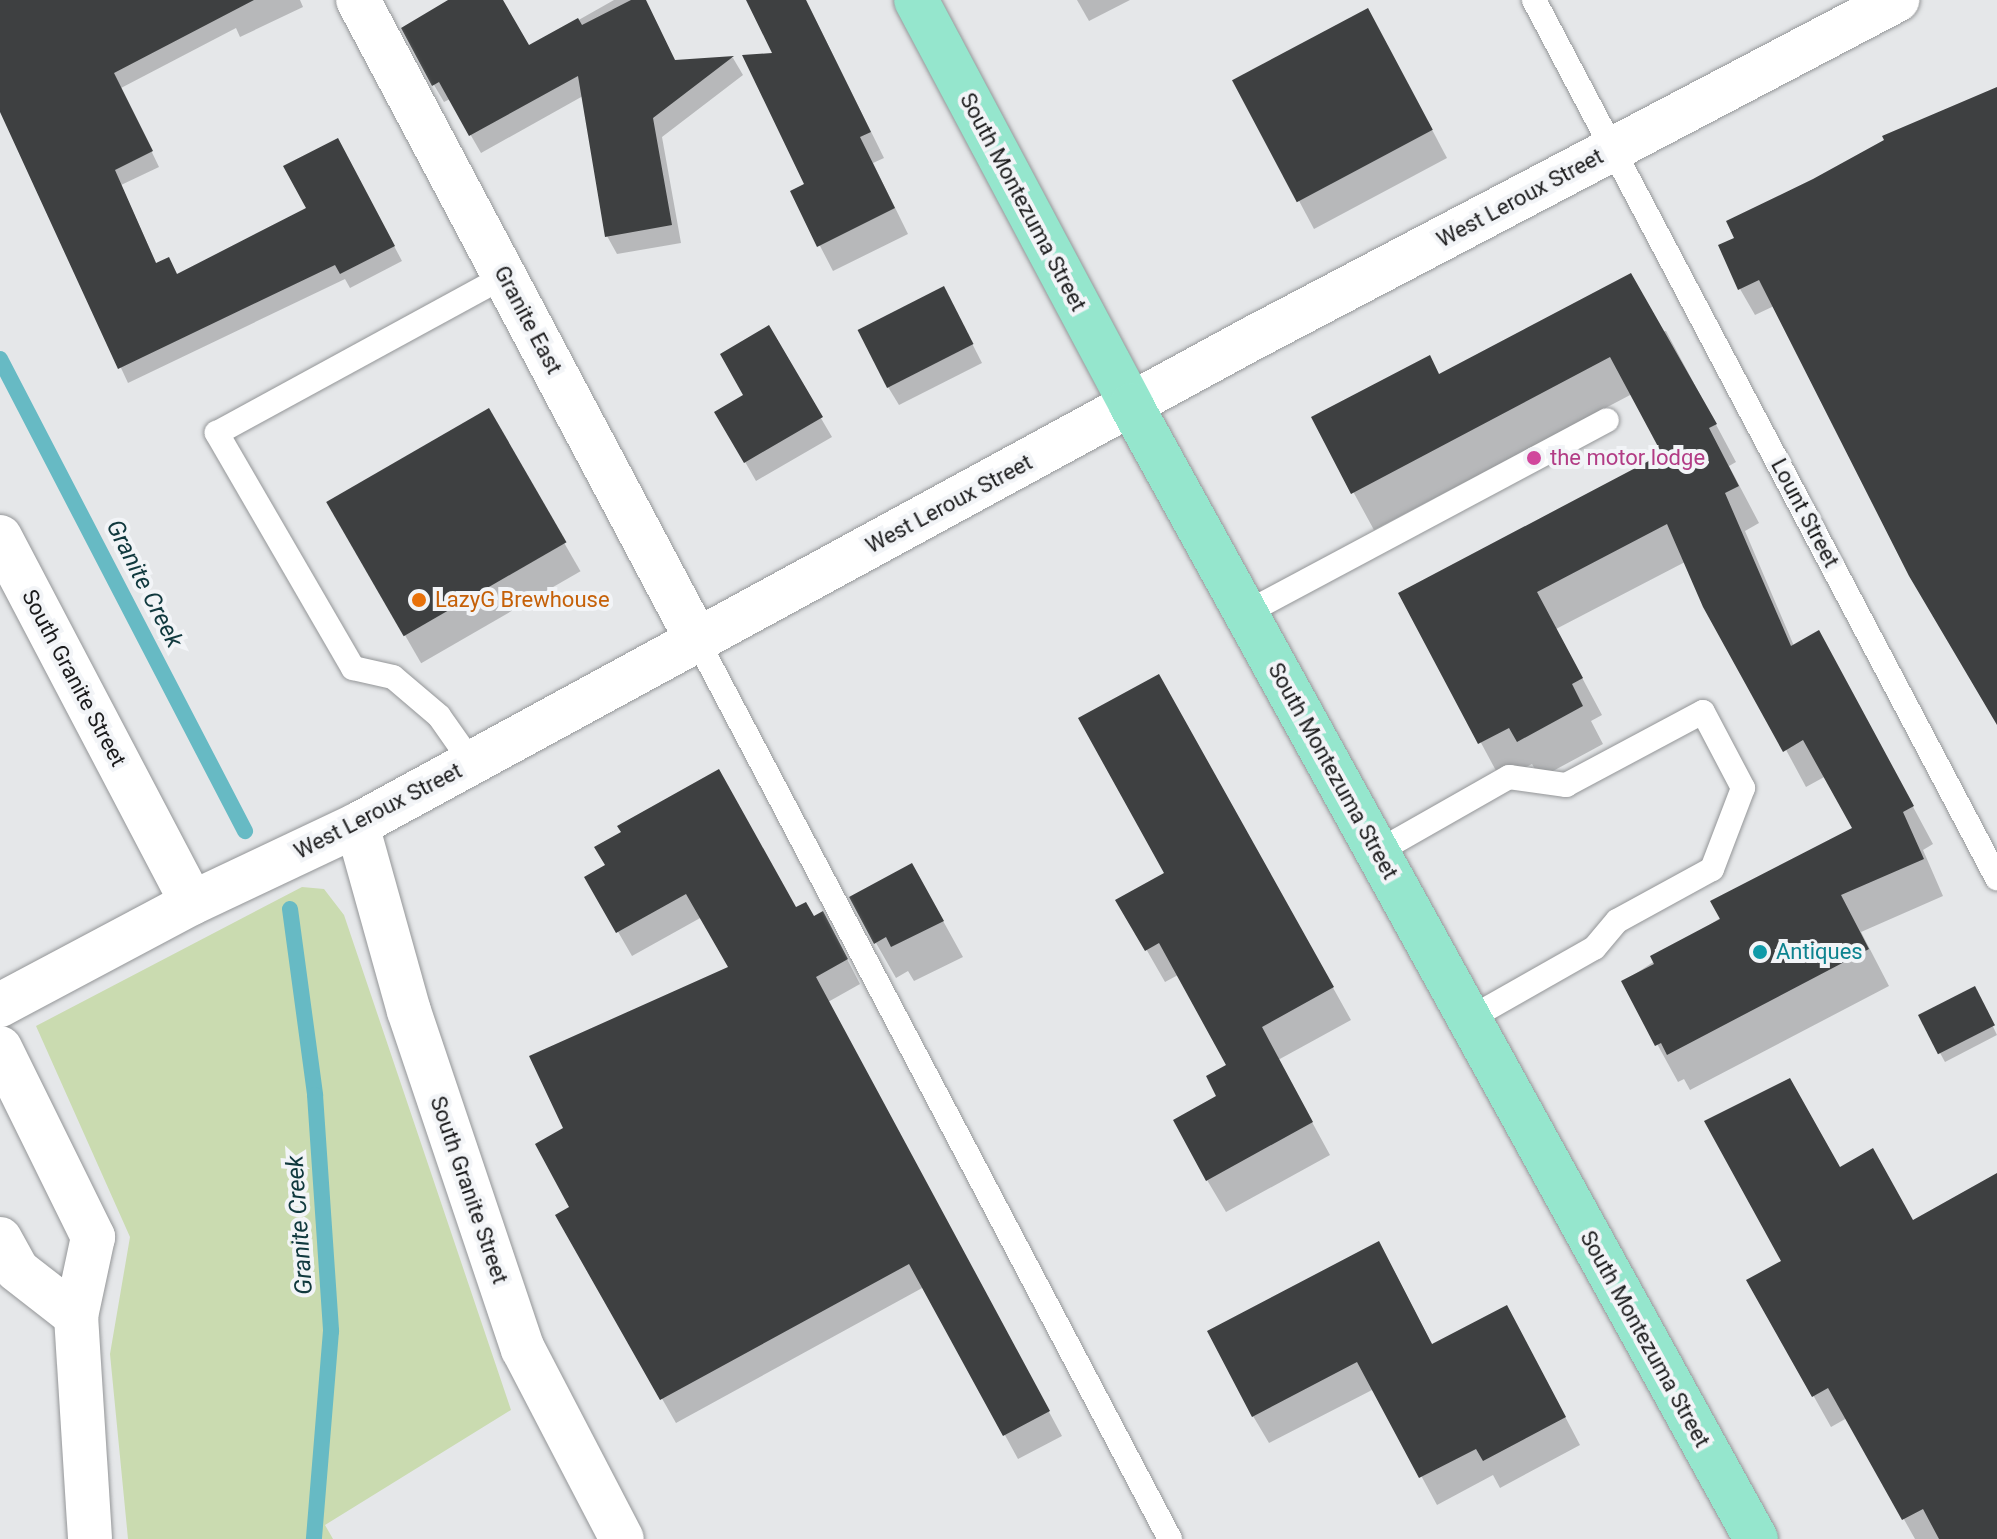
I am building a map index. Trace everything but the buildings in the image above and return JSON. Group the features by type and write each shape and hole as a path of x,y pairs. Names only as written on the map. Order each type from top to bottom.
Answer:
{"main road":[{"name":"South Montezuma Street","path":"916,0 1131,405 1756,1539"}],"street":[{"name":"Granite East","path":"358,0 697,640"},
{"name":"West Leroux Street","path":"0,1005 192,903 357,825 1131,405 1897,0"},
{"name":"South Granite Street","path":"0,537 192,903"},
{"name":"South Granite Street","path":"357,825 409,1011 523,1349 622,1539"},
{"path":"0,1048 93,1237 76,1316 90,1539"},
{"path":"0,1239 17,1270 76,1316"}],"lane":[{"name":"Lount Street","path":"1534,0 1997,878"},
{"path":"472,763 439,716 393,677 353,668 217,433 505,276"},
{"path":"1246,613 1607,420"},
{"path":"697,640 1170,1539"},
{"path":"1377,852 1509,777 1566,785 1703,712 1743,788 1712,869 1617,921 1594,948 1469,1019"}],"green space":[{"path":"302,887 324,889 344,915 511,1410 325,1525 333,1539 128,1539 110,1354 130,1237 36,1026"}],"waterway":[{"name":"Granite Creek","path":"0,359 245,831"},
{"name":"Granite Creek","path":"290,909 315,1095 331,1331 314,1539"}],"place":[{"name":"the motor lodge","path":"1534,458"},
{"name":"LazyG Brewhouse","path":"419,600"},
{"name":"Antiques","path":"1760,952"}]}
